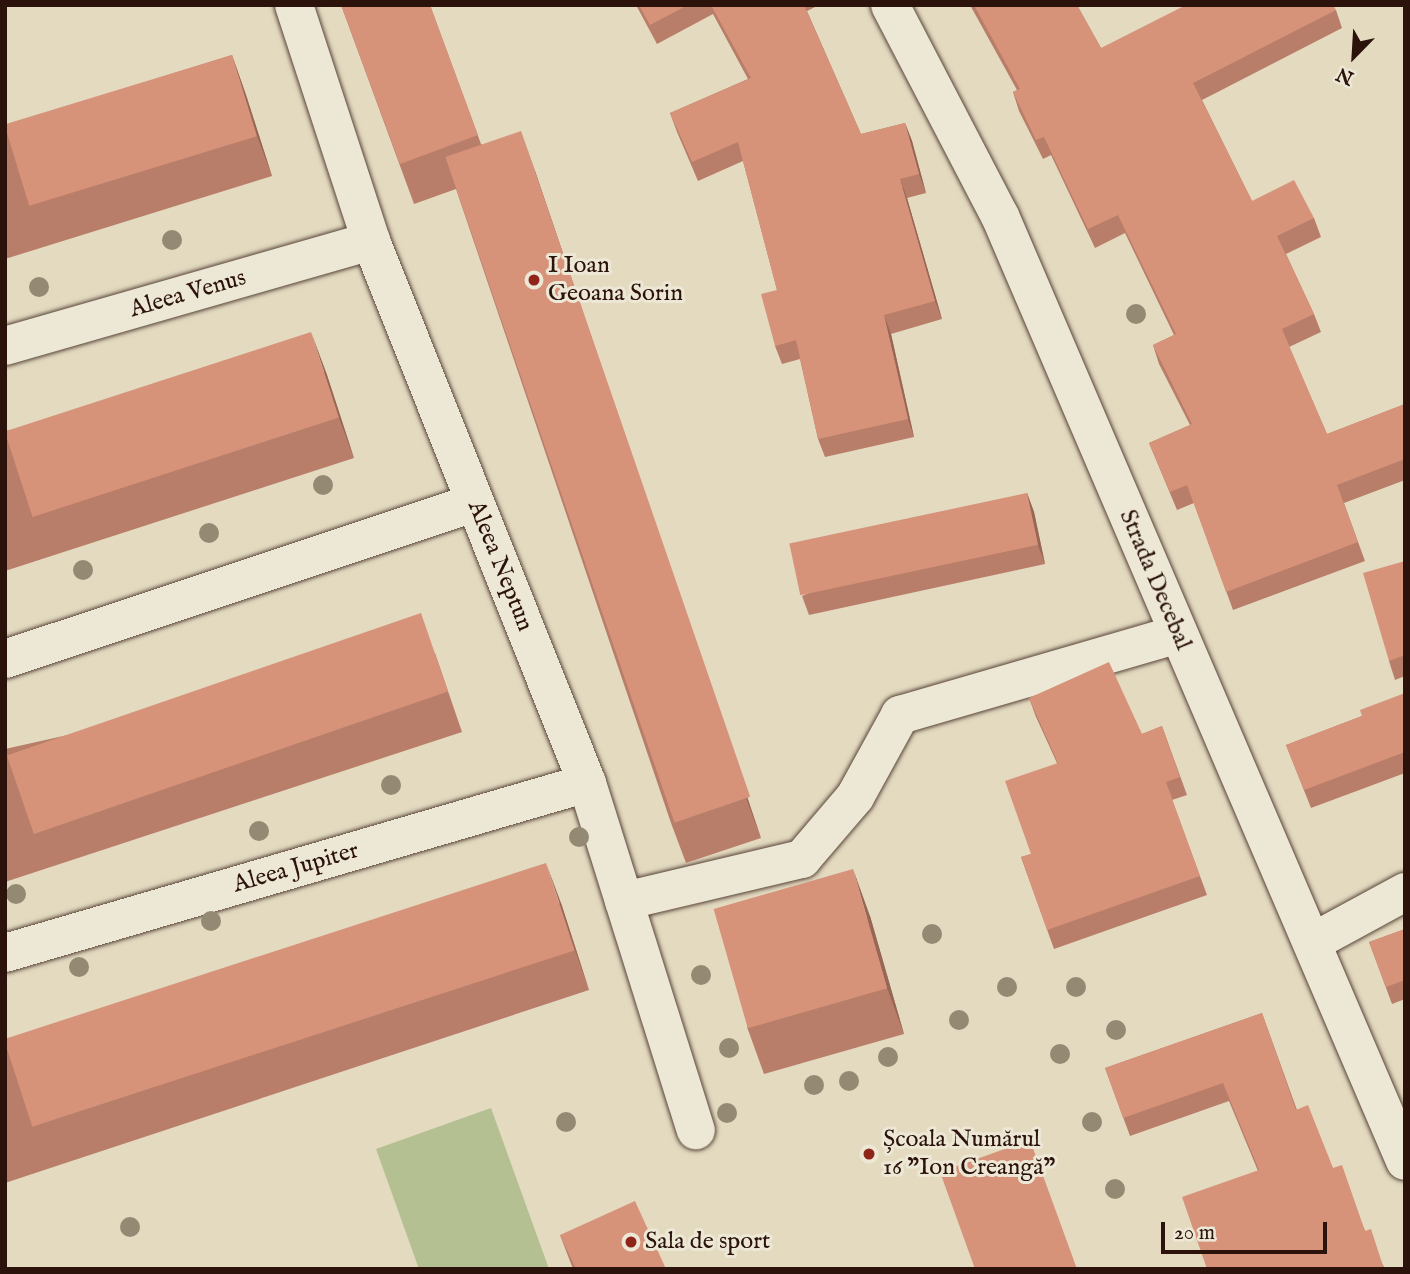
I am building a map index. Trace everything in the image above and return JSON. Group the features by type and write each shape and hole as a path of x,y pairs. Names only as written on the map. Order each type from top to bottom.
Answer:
{"street":[{"name":"Aleea Neptun","path":"293,5 371,241 587,783 696,1130"},
{"name":"Strada Decebal","path":"890,5 1000,216 1405,1161"},
{"name":"Aleea Venus","path":"5,346 371,241"},
{"path":"5,659 475,503"},
{"path":"624,901 802,859 855,797 901,715 1178,634"},
{"name":"Aleea Jupiter","path":"5,953 587,783"},
{"path":"1313,942 1405,892"}],"green space":[{"path":"491,1108 549,1269 419,1269 376,1149"}],"building":[{"path":"341,5 430,5 478,135 400,164"},
{"path":"639,5 688,5 650,25"},
{"path":"711,5 804,5 861,134 905,123 919,174 900,179 935,301 884,315 908,419 818,439 796,340 775,346 761,294 777,290 738,142 692,162 670,113 751,78"},
{"path":"974,5 1077,5 1101,48 1186,5 1333,5 1336,10 1193,83 1252,201 1294,180 1314,218 1277,236 1314,314 1282,329 1327,434 1405,404 1405,459 1337,485 1358,542 1226,592 1187,485 1170,492 1149,443 1192,424 1153,345 1176,334 1118,215 1088,229 1044,137 1036,140 1013,92 1020,89"},
{"path":"232,55 257,136 29,206 5,124"},
{"path":"521,131 750,797 675,823 445,157"},
{"path":"311,332 339,418 33,517 5,431"},
{"path":"1027,493 1038,545 800,595 789,544"},
{"path":"1405,561 1405,655 1389,661 1363,573"},
{"path":"421,613 448,691 34,834 7,756"},
{"path":"1109,662 1142,734 1162,726 1180,777 1166,782 1200,876 1047,930 1021,857 1031,854 1005,781 1058,763 1029,698"},
{"path":"1405,693 1405,752 1304,790 1286,745 1362,716 1360,710"},
{"path":"546,863 574,950 32,1127 5,1039"},
{"path":"853,869 887,988 748,1028 714,909"},
{"path":"1405,929 1405,980 1386,987 1369,942"},
{"path":"1262,1013 1296,1110 1308,1105 1333,1168 1342,1165 1365,1231 1371,1229 1384,1269 1207,1269 1182,1197 1259,1170 1223,1083 1123,1118 1105,1068"},
{"path":"1030,1140 1077,1269 975,1269 940,1172"},
{"path":"635,1201 666,1269 576,1269 560,1235"}],"place":[{"name":"I Ioan Geoana Sorin","path":"534,280"},
{"name":"Școala Numărul 16 \"Ion Creangă\"","path":"869,1154"},
{"name":"Sala de sport","path":"631,1242"}]}
